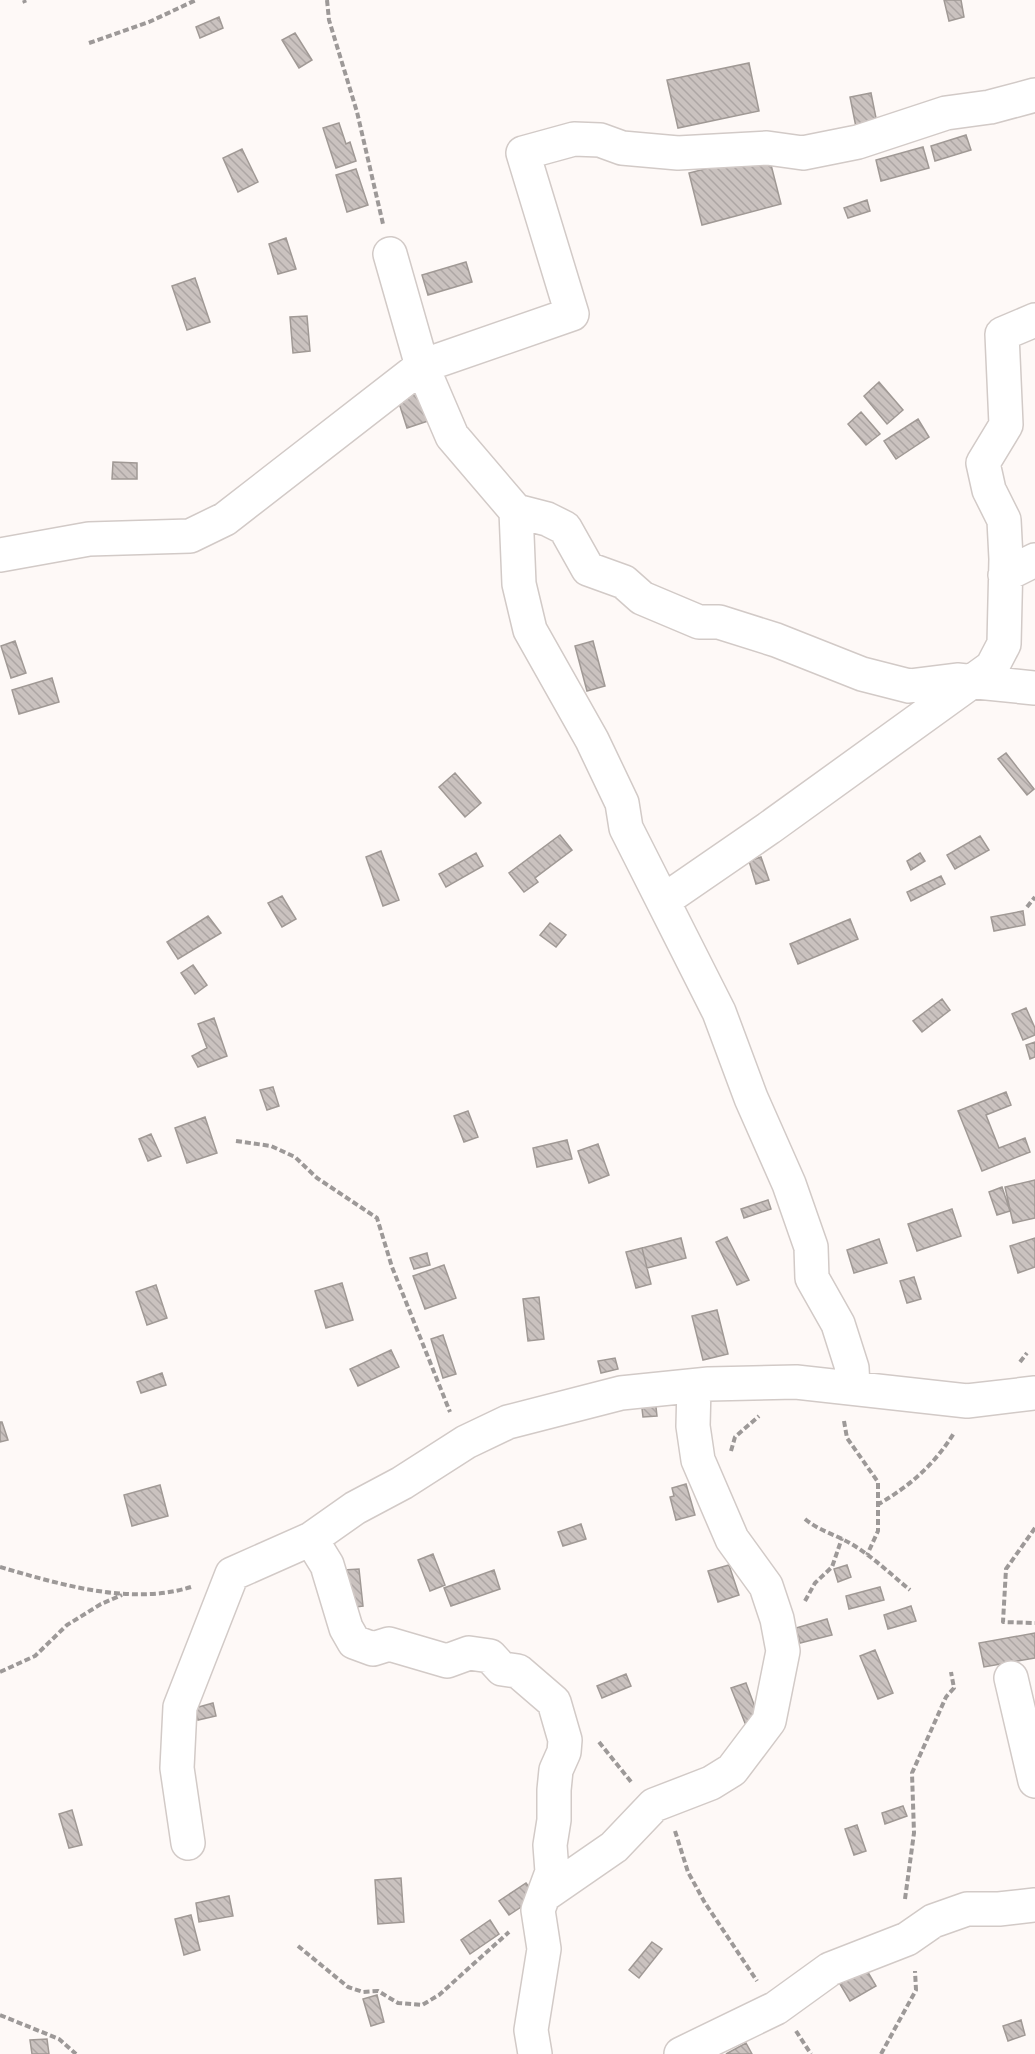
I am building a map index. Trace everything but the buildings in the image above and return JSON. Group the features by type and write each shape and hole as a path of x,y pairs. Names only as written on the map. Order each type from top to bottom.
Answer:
{"street":[{"path":"0,555 89,539 190,536 225,519 422,366 572,314 523,153 574,139 600,140 622,148 678,153 767,148 803,153 858,142 946,113 990,107 1035,96"},
{"path":"390,254 422,366 452,436 516,511 547,519 566,528 588,569 624,582 642,598 699,622 719,622 776,640 861,674 909,686 971,681 1035,688"},
{"path":"663,901 707,868 770,828 992,667 1004,644 1004,520 989,490 983,463 1006,425 1002,334 1035,320"},
{"path":"516,511 519,584 530,630 592,740 622,803 626,828 719,1012 751,1098 789,1184 811,1247 812,1278 838,1324 852,1368 852,1387"},
{"path":"1005,575 1035,560"},
{"path":"188,1843 177,1768 180,1707 232,1574 311,1539 355,1508 402,1483 466,1442 508,1422 535,1413 621,1394 694,1386 796,1382 852,1387 887,1394 967,1401 1035,1393"},
{"path":"542,1902 614,1847 654,1805 711,1783 732,1770 769,1721 783,1651 777,1618 766,1586 732,1539 698,1460 693,1426 694,1386"},
{"path":"311,1539 327,1565 346,1628 354,1642 373,1649 390,1644 447,1661 469,1653 490,1656 502,1669 518,1671 554,1702 564,1740 564,1752 556,1770 555,1820 550,1845 552,1872 542,1902 543,1949 531,2030 535,2054"},
{"path":"1011,1678 1035,1781"},
{"path":"681,2054 776,2008 830,1969 907,1939 933,1921 967,1909 999,1909 1035,1905"}],"path":[{"path":"89,43 149,22 196,0"},
{"path":"327,0 329,20 357,112 390,254"},
{"path":"1027,907 1035,897"},
{"path":"236,1141 271,1146 296,1157 317,1178 377,1218 392,1267 451,1414 466,1442"},
{"path":"852,1387 843,1417 847,1438 878,1482 878,1531 867,1555"},
{"path":"877,1505 906,1488 935,1461 954,1434 967,1401"},
{"path":"805,1519 821,1532 842,1539 867,1555 910,1590"},
{"path":"1035,1527 1006,1569 1002,1599 1003,1622 1035,1623"},
{"path":"783,1651 796,1617 815,1583 832,1567 842,1539"},
{"path":"0,1567 40,1579 124,1594 187,1588 232,1574"},
{"path":"0,1672 35,1656 67,1625 101,1604 124,1594"},
{"path":"881,2054 916,1990 915,1965 907,1939 905,1897 914,1833 912,1773 946,1697 954,1688 951,1672"},
{"path":"592,1735 640,1794 654,1805 678,1835 688,1872 705,1903 776,2008 800,2035 811,2054"},
{"path":"298,1946 348,1987 363,1992 378,1991 398,2003 422,2005 440,1995 542,1902"},
{"path":"0,2015 59,2039 76,2054"}]}
